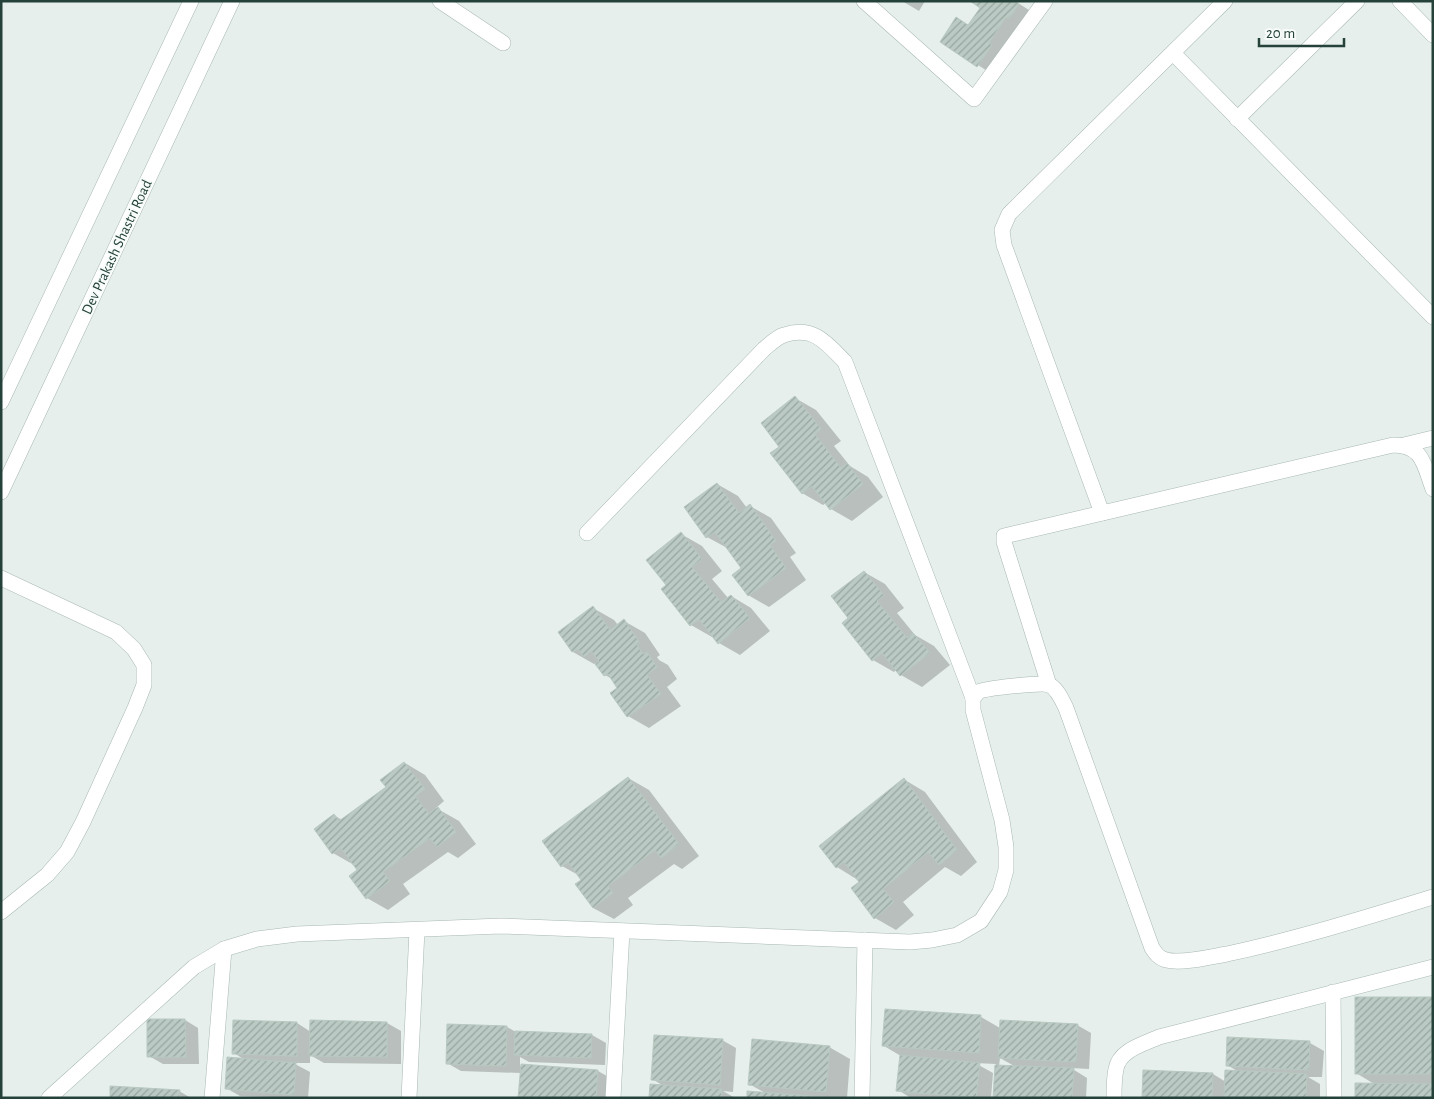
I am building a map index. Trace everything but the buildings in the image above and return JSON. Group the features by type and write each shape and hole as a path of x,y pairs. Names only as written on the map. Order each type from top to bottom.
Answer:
{"street":[{"path":"1,402 191,1"},
{"name":"Dev Prakash Shastri Road","path":"1,492 232,1"},
{"path":"440,1 503,43"},
{"path":"864,1 974,99 1045,1"},
{"path":"1102,513 1004,245 1002,230 1009,214 1225,1"},
{"path":"1237,118 1357,1"},
{"path":"1400,1 1433,35"},
{"path":"1173,53 1433,317"},
{"path":"49,1098 194,967 224,949 257,939 297,934 501,926 910,942 956,935 981,921 1000,892 1006,870 1006,847 1002,820 973,710 973,698 845,362 827,342 808,332 783,335 764,349 588,533"},
{"path":"1049,685 1003,538 1007,534 1433,438"},
{"path":"1404,445 1414,449 1422,460 1433,488"},
{"path":"1,578 116,632 134,649 144,665 144,685 136,708 67,852 47,875 1,912"},
{"path":"973,698 978,692 1039,683 1049,685 1058,692 1066,708 1152,948 1158,956 1166,960 1175,961 1210,957 1259,947 1433,897"},
{"path":"409,1098 417,930"},
{"path":"613,1098 622,931"},
{"path":"862,1098 865,940"},
{"path":"212,1098 224,949"},
{"path":"1114,1098 1116,1069 1119,1059 1129,1051 1160,1036 1433,966"},
{"path":"1333,992 1334,1098"}]}
